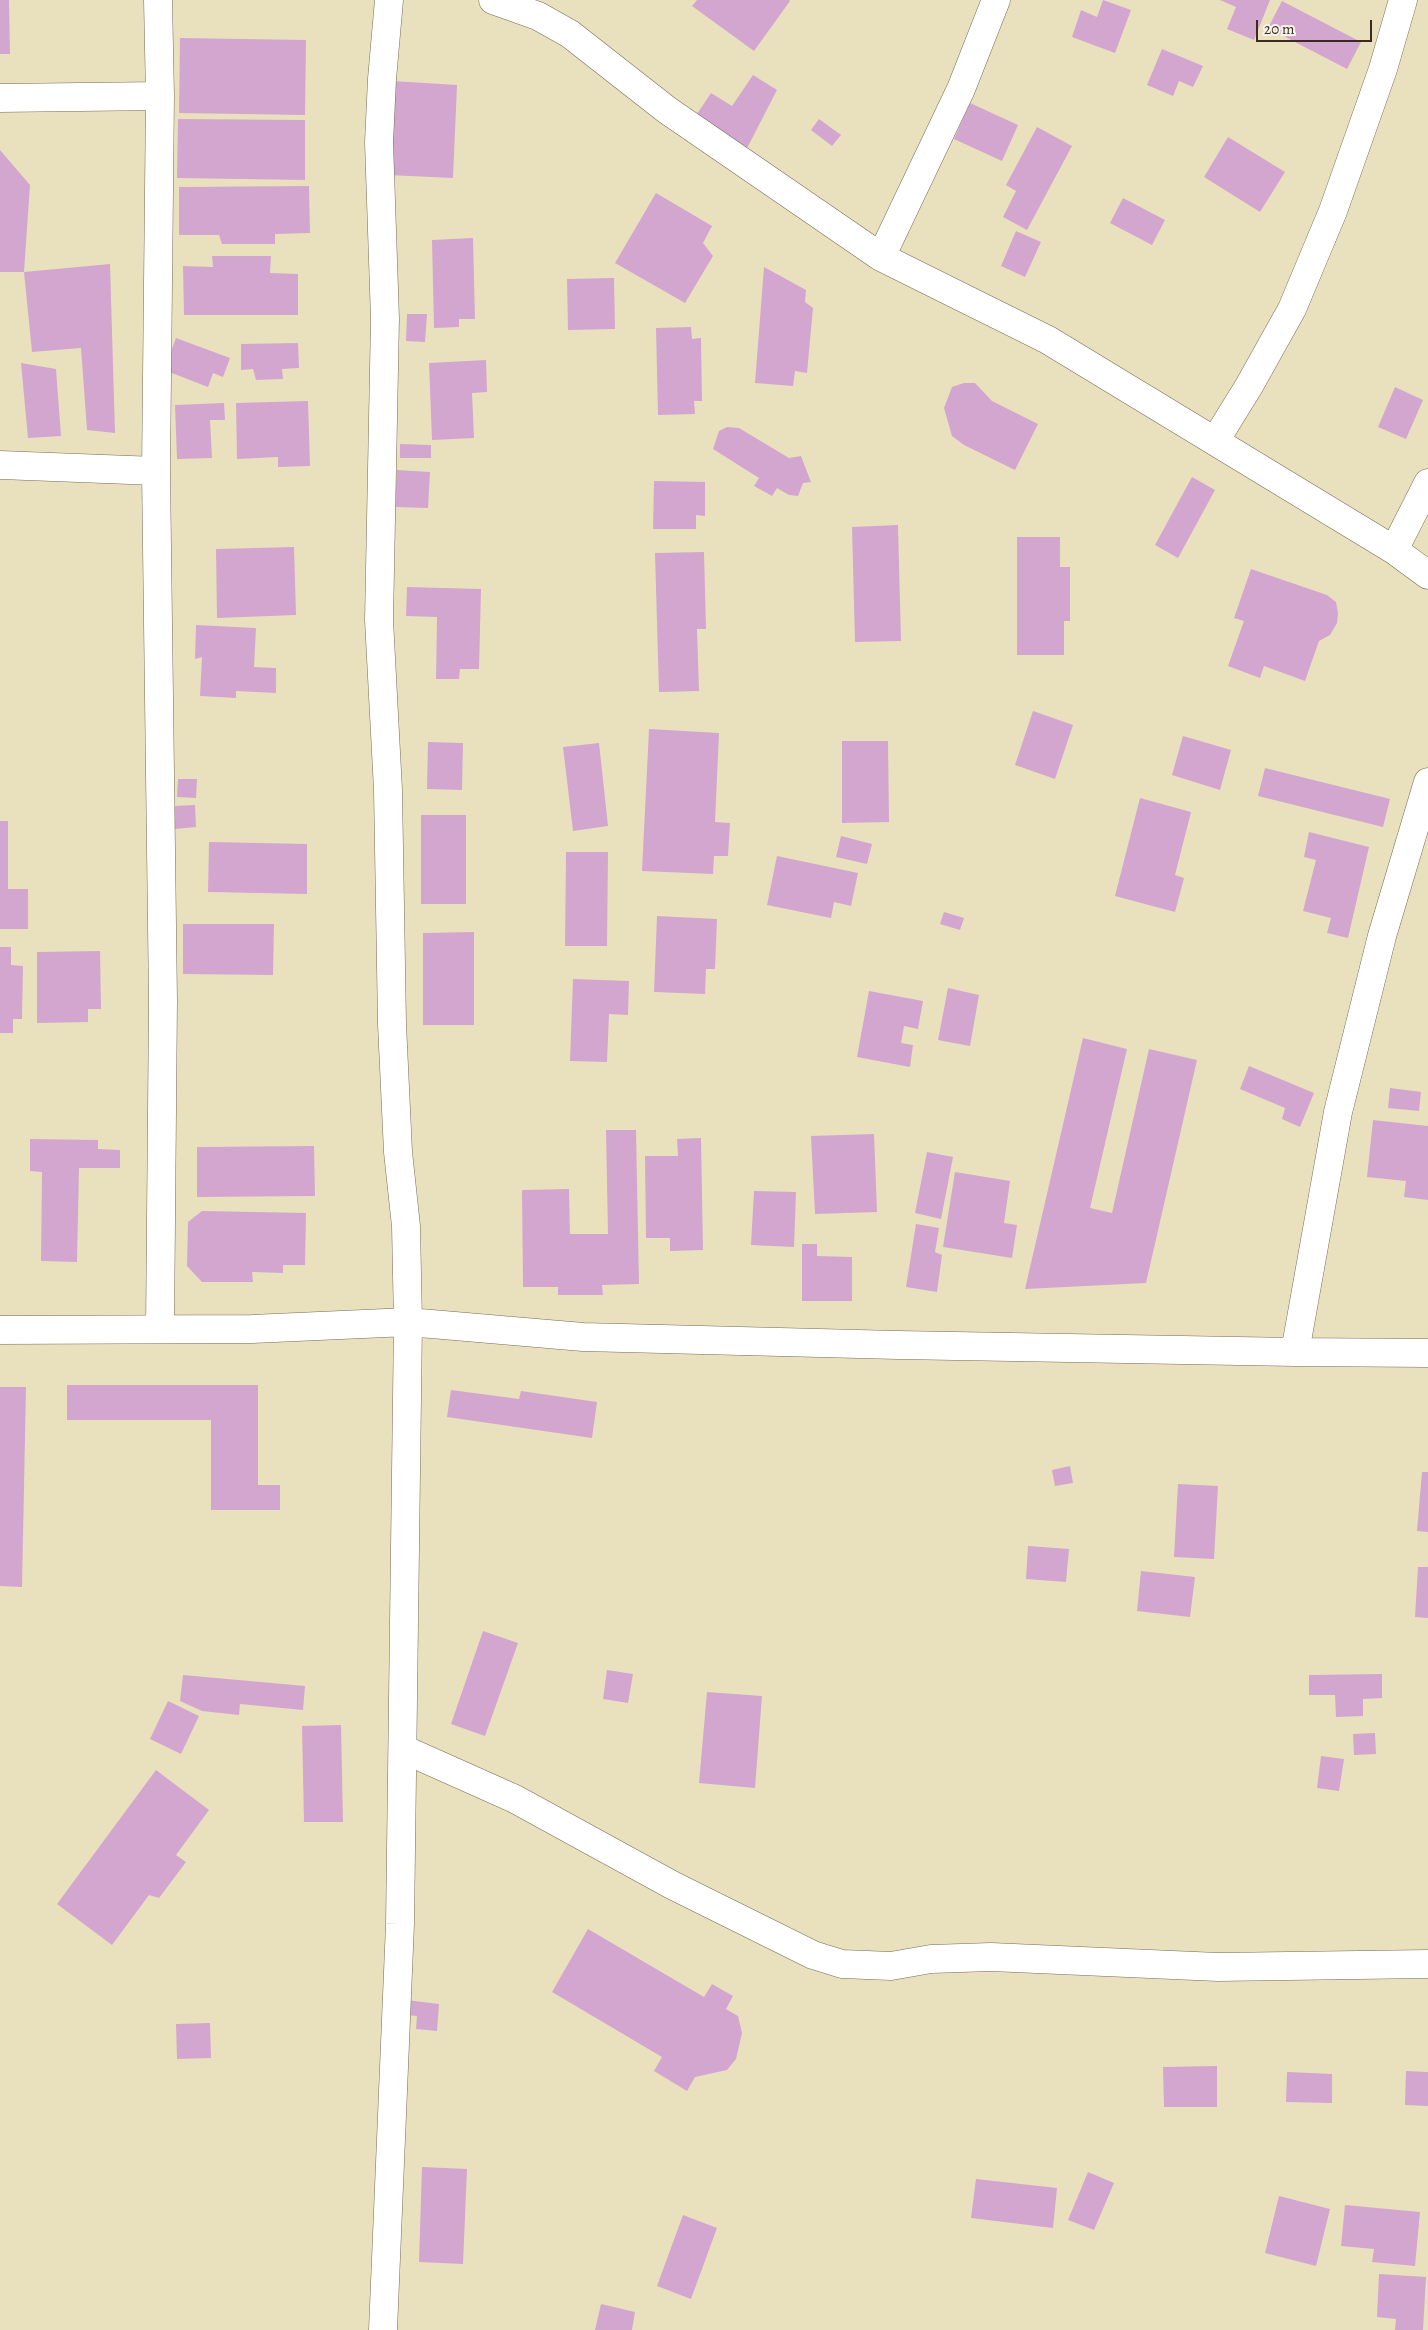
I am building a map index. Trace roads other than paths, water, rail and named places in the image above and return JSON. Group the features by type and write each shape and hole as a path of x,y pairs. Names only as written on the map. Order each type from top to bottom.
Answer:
{"street":[{"path":"158,0 160,96 156,471 163,1001 160,1330"},
{"path":"383,2330 400,1924 408,1322 406,1226 398,1152 392,1024 388,790 379,620 385,319 379,142 389,0"},
{"path":"493,0 543,8 570,34 667,110 882,257 1048,340 1394,550 1428,575"},
{"path":"882,257 961,90 996,0"},
{"path":"1215,441 1249,386 1295,300 1333,211 1383,69 1403,0"},
{"path":"0,98 160,96"},
{"path":"0,465 156,471"},
{"path":"1394,550 1428,483"},
{"path":"1295,1352 1338,1112 1382,936 1428,782"},
{"path":"0,1330 252,1329 408,1322 583,1337 1295,1352 1428,1353"},
{"path":"403,1749 515,1799 672,1885 812,1955 842,1964 891,1966 931,1959 991,1957 1218,1967 1428,1964"}]}
